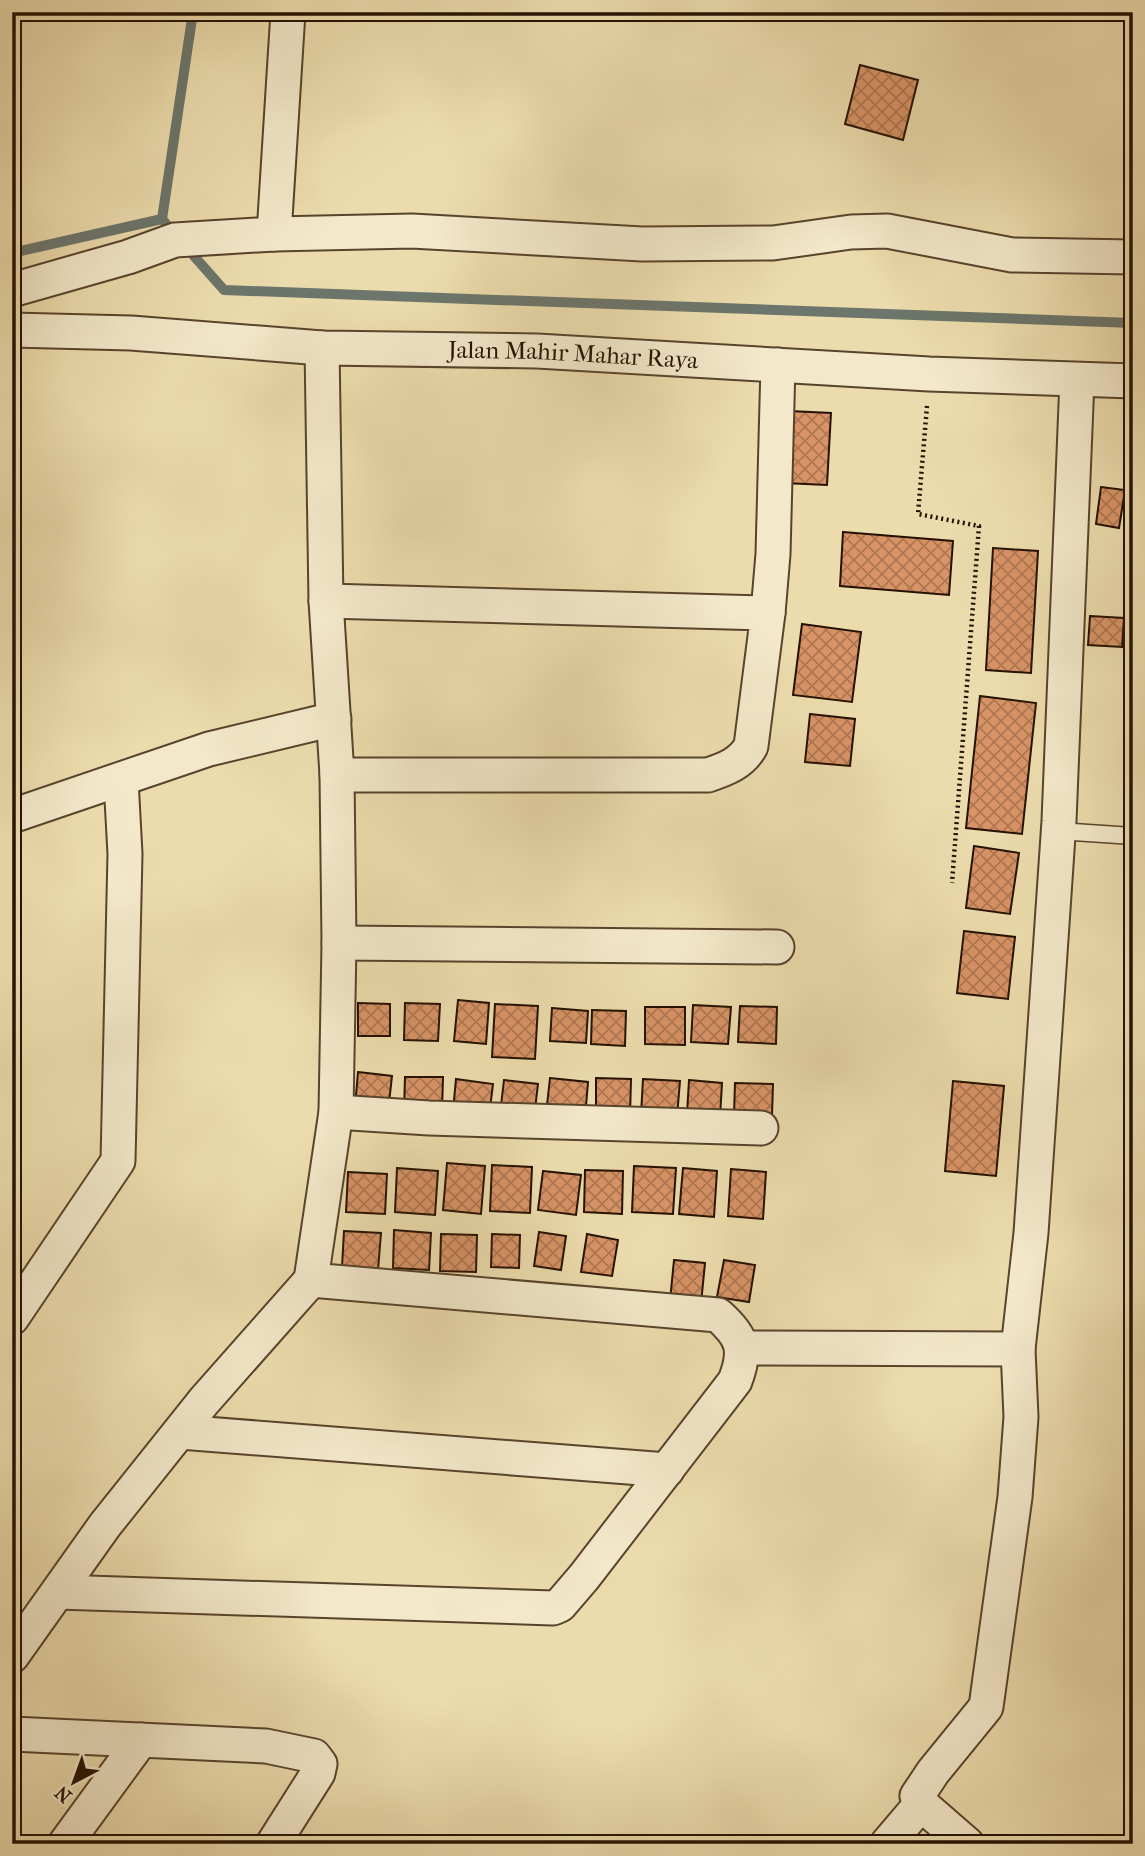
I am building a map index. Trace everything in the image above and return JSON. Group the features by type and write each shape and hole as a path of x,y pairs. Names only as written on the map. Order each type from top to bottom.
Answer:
{"street":[{"path":"274,234 288,12"},
{"path":"12,290 128,257 175,240 274,234 412,231 655,244 773,243 851,232 887,231 1012,255 1133,257"},
{"name":"Jalan Mahir Mahar Raya","path":"12,330 131,333 322,348 537,351 929,374 1133,381"},
{"path":"12,1656 105,1525 180,1432 311,1280 335,1112 340,943 337,775 326,601 322,348"},
{"path":"337,775 708,775 745,757 751,746 773,554 778,365"},
{"path":"967,1844 921,1804 918,1791 984,1710 989,1697 1015,1497 1021,1417 1018,1349 1031,1233 1058,831 1077,380"},
{"path":"326,601 768,613"},
{"path":"12,816 209,749 334,719"},
{"path":"12,1318 118,1161 125,854 121,780"},
{"path":"340,943 777,947"},
{"path":"335,1112 429,1118 761,1128"},
{"path":"58,1592 554,1608 584,1577 667,1470 735,1381 742,1364 739,1338 731,1326 718,1315 311,1280"},
{"path":"742,1349 1018,1349"},
{"path":"180,1432 667,1470"},
{"path":"12,1734 266,1746 314,1756 320,1765 318,1773 273,1844"},
{"path":"65,1844 141,1740"},
{"path":"887,1844 921,1804"}],"lane":[{"path":"1058,831 1133,836"}],"path":[{"path":"929,374 918,514 979,526 951,883"}],"building":[{"path":"860,65 918,80 903,140 845,124"},
{"path":"789,411 831,413 827,485 784,483"},
{"path":"1101,487 1125,490 1119,528 1096,524"},
{"path":"843,532 953,541 949,595 840,586"},
{"path":"993,548 1038,551 1031,673 986,670"},
{"path":"1090,616 1124,618 1122,647 1088,645"},
{"path":"802,624 861,632 852,702 793,695"},
{"path":"980,696 1036,703 1022,834 966,828"},
{"path":"810,714 855,719 850,766 805,762"},
{"path":"974,846 1019,853 1010,914 966,908"},
{"path":"964,931 1015,937 1008,999 957,993"},
{"path":"458,1000 489,1003 486,1044 454,1041"},
{"path":"358,1003 390,1004 390,1036 358,1036"},
{"path":"405,1003 440,1004 438,1041 404,1040"},
{"path":"495,1004 538,1006 535,1059 492,1057"},
{"path":"693,1005 731,1007 728,1044 691,1042"},
{"path":"740,1006 777,1007 776,1044 738,1042"},
{"path":"645,1007 685,1007 685,1045 645,1044"},
{"path":"552,1008 588,1011 586,1043 550,1041"},
{"path":"592,1010 626,1011 625,1046 591,1044"},
{"path":"358,1072 392,1076 388,1112 355,1107"},
{"path":"405,1077 443,1077 442,1111 404,1111"},
{"path":"550,1078 588,1082 585,1118 546,1114"},
{"path":"596,1078 631,1079 630,1116 596,1115"},
{"path":"456,1079 493,1084 489,1116 453,1111"},
{"path":"643,1079 680,1081 677,1117 641,1115"},
{"path":"504,1080 538,1084 534,1118 500,1114"},
{"path":"689,1080 722,1083 720,1117 687,1114"},
{"path":"953,1081 1004,1086 996,1176 945,1171"},
{"path":"735,1083 773,1084 772,1116 734,1115"},
{"path":"447,1163 485,1166 481,1214 443,1210"},
{"path":"492,1165 532,1167 530,1213 490,1211"},
{"path":"634,1166 676,1168 673,1214 632,1212"},
{"path":"397,1168 438,1171 435,1215 395,1212"},
{"path":"683,1168 717,1171 714,1217 679,1214"},
{"path":"731,1169 766,1172 763,1219 728,1216"},
{"path":"585,1170 623,1171 622,1214 584,1212"},
{"path":"543,1171 581,1175 576,1215 538,1210"},
{"path":"348,1172 387,1174 385,1214 346,1212"},
{"path":"394,1230 431,1233 429,1270 393,1268"},
{"path":"344,1231 381,1233 378,1270 342,1267"},
{"path":"539,1232 566,1236 561,1270 534,1266"},
{"path":"441,1234 477,1235 476,1272 440,1271"},
{"path":"492,1234 520,1235 519,1268 491,1267"},
{"path":"587,1234 618,1240 612,1276 581,1272"},
{"path":"674,1260 705,1263 701,1304 670,1301"},
{"path":"724,1260 755,1265 749,1302 717,1297"}],"waterway":[{"path":"174,233 162,219 193,12"},
{"path":"12,253 162,219"},
{"path":"186,247 224,290 1133,323"}]}
